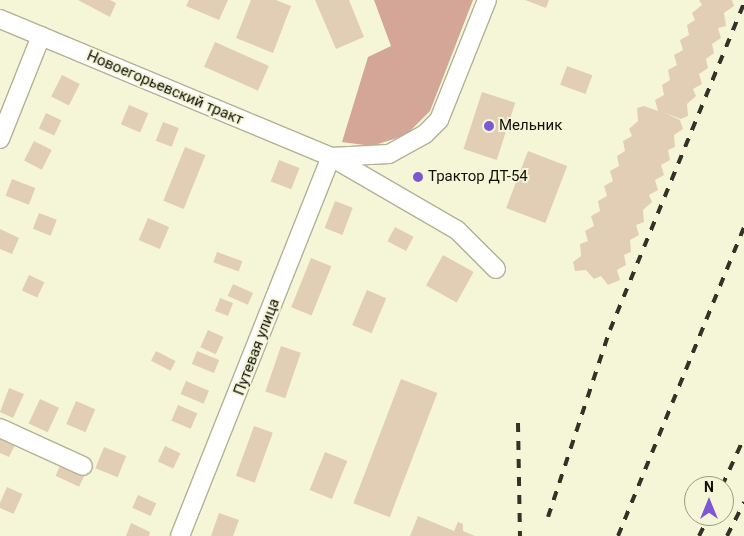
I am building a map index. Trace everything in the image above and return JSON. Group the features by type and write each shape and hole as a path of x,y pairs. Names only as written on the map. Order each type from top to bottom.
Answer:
{"street":[{"name":"Новоегорьевский тракт","path":"331,157 389,154 425,134 439,120 487,0"},
{"name":"Новоегорьевский тракт","path":"0,19 331,157 458,230 496,269"},
{"path":"0,139 40,36"},
{"name":"Путевая улица","path":"180,536 331,157"},
{"path":"0,428 83,466"}],"shaded area":[{"path":"374,0 473,0 430,111 406,135 372,146 342,142 368,57 391,46"}],"building":[{"path":"78,0 110,0 116,3 110,17"},
{"path":"189,0 228,0 219,20 186,6"},
{"path":"251,0 276,0 291,6 273,53 236,38"},
{"path":"315,0 349,0 364,37 336,49"},
{"path":"525,0 549,0 546,8"},
{"path":"699,0 732,0 734,6 724,13 726,26 718,28 721,38 712,44 714,53 706,59 708,68 699,74 702,84 693,89 696,96 687,104 688,116 681,119 665,113 680,120 683,129 674,135 675,147 668,150 670,160 661,165 664,175 655,180 658,190 649,195 652,202 643,210 644,222 636,225 639,235 630,240 631,252 624,255 626,265 617,270 620,280 608,285 601,276 594,279 586,270 575,271 573,262 581,256 580,244 588,241 585,231 594,226 591,216 600,211 598,201 607,196 604,186 613,181 610,171 619,166 617,156 625,151 623,141 632,136 629,129 638,121 637,108 644,106 658,111 655,100 664,95 662,85 670,80 668,70 677,65 674,55 683,50 680,40 689,35 687,25 695,20 692,13 702,5"},
{"path":"215,42 269,66 258,91 204,67"},
{"path":"567,66 592,75 586,94 560,85"},
{"path":"62,75 80,84 69,105 51,96"},
{"name":"Мельник","path":"482,92 515,103 497,160 463,149"},
{"path":"129,105 148,113 140,133 121,124"},
{"path":"46,113 61,120 54,136 39,128"},
{"path":"163,122 179,128 172,147 156,141"},
{"path":"34,141 52,150 42,170 24,161"},
{"path":"185,147 205,155 184,209 163,201"},
{"path":"528,151 567,166 545,223 506,208"},
{"path":"279,160 300,168 291,189 271,181"},
{"path":"12,179 35,188 29,205 6,196"},
{"path":"335,201 353,208 342,235 325,228"},
{"path":"39,213 57,220 51,236 33,229"},
{"path":"148,218 169,227 160,249 139,240"},
{"path":"395,227 414,237 406,251 387,241"},
{"path":"0,229 19,238 12,254 0,249"},
{"path":"217,252 242,261 239,272 213,262"},
{"path":"443,255 474,272 457,303 426,286"},
{"path":"311,258 331,266 312,315 291,307"},
{"path":"29,275 44,282 37,298 22,290"},
{"path":"233,284 253,293 248,305 228,296"},
{"path":"367,290 386,298 371,333 352,325"},
{"path":"220,298 233,303 228,316 215,311"},
{"path":"208,330 224,337 216,354 200,347"},
{"path":"281,346 301,353 285,398 265,391"},
{"path":"156,351 176,361 171,371 151,361"},
{"path":"197,351 219,360 214,373 192,364"},
{"path":"401,379 437,393 390,517 353,503"},
{"path":"186,381 209,391 204,404 181,394"},
{"path":"9,388 24,394 13,418 0,412"},
{"path":"40,399 59,408 48,432 29,423"},
{"path":"76,401 95,409 86,432 66,424"},
{"path":"178,405 197,413 191,429 171,421"},
{"path":"254,426 273,433 255,483 236,476"},
{"path":"0,438 15,445 9,457 0,453"},
{"path":"165,446 180,453 173,469 158,461"},
{"path":"104,447 126,456 118,477 95,468"},
{"path":"325,452 347,461 332,499 310,490"},
{"path":"61,464 85,475 79,487 56,476"},
{"path":"7,487 23,494 14,514 0,508 0,503"},
{"path":"138,495 156,503 151,516 132,508"},
{"path":"219,513 239,520 233,536 211,536"},
{"path":"418,516 454,531 458,522 463,524 463,531 475,536 410,536"},
{"path":"131,523 150,532 149,536 126,536"}],"railway":[{"path":"548,517 610,330 744,4"},
{"path":"618,536 744,228"},
{"path":"518,423 520,536"},
{"path":"727,476 744,438"},
{"path":"727,536 744,502"},
{"path":"699,536 704,526"}],"place":[{"name":"Мельник","path":"489,126"},
{"name":"Трактор ДТ-54","path":"418,177"}]}
